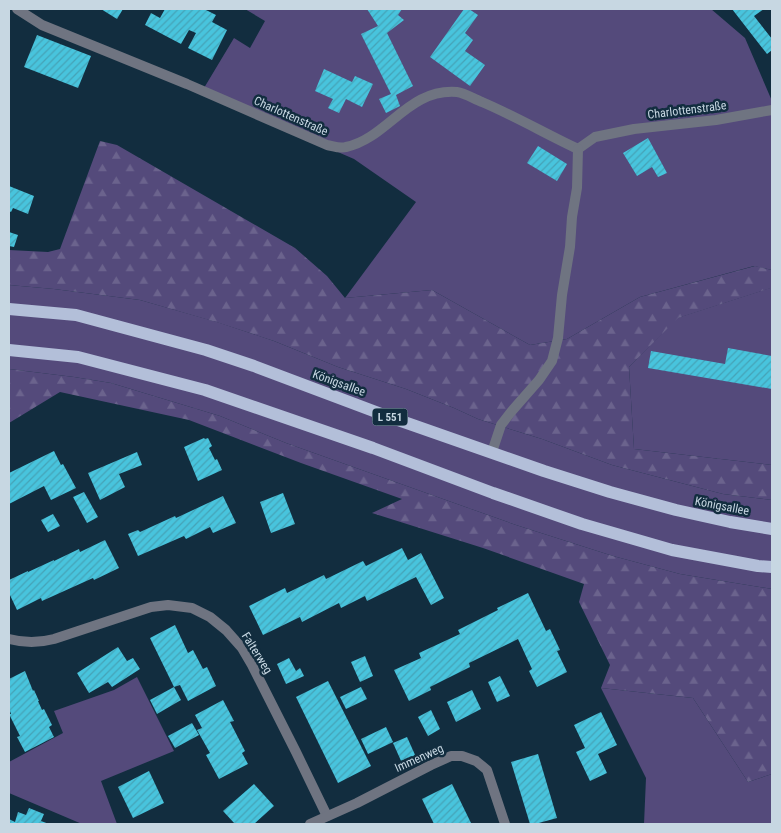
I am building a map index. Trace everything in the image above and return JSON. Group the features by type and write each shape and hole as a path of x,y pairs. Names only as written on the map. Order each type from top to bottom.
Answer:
{"main road":[{"name":"Königsallee","path":"9,309 76,315 206,350 384,415 610,492 676,510 730,522 772,528"},
{"path":"9,350 78,357 204,390 373,448 582,524 672,550 772,567"}],"street":[{"name":"Charlottenstraße","path":"16,9 42,25 187,84 327,145 344,148 358,143 376,132 415,102 433,94 446,92 460,92 578,149 596,137 634,129 716,120 772,110"},
{"path":"492,452 501,425 539,380 552,361 558,338 562,295 570,247 572,217 577,188 578,149"},
{"name":"Falterweg","path":"9,639 22,642 44,642 151,607 168,605 192,608 210,617 226,630 242,648 252,665 327,816"},
{"name":"Immenweg","path":"310,824 451,756 462,756 476,761 487,770 505,824"}],"green space":[{"path":"245,9 711,9 745,38 772,101 772,270 754,266 640,297 567,339 530,345 432,290 345,298 416,202 354,159 201,93 234,38 250,48 265,21"},
{"path":"100,141 117,145 295,248 327,276 345,298 432,290 530,345 567,339 640,297 755,266 772,270 771,288 678,318 629,367 634,449 772,465 772,500 723,494 612,465 542,439 478,419 406,389 338,367 274,341 140,300 9,285 9,250 48,252 60,249"},
{"path":"772,284 772,465 634,449 629,367 677,318 770,288"},
{"path":"9,285 140,300 274,341 338,367 406,389 478,419 542,439 612,465 723,494 772,500 772,589 680,574 613,556 516,525 286,443 220,416 111,383 9,369"},
{"path":"9,369 111,383 220,416 286,443 516,525 613,556 680,574 772,589 772,774 748,782 693,698 601,688 610,665 579,602 584,584 483,548 372,513 402,499 189,420 60,392 9,423"},
{"path":"137,677 174,751 101,781 117,824 82,824 9,793 9,762 63,733 54,711 114,690"},
{"path":"601,688 693,698 748,782 772,774 772,824 644,824 646,778"}],"building":[{"path":"101,9 123,9 117,19"},
{"path":"165,9 204,9 216,15 212,22 227,30 212,60 188,48 196,33 189,30 181,44 145,25 151,13 160,18"},
{"path":"367,9 402,9 398,15 404,20 387,33 413,86 396,95 400,106 386,113 379,99 391,94 361,34 378,26"},
{"path":"464,9 469,9 478,15 465,33 473,40 465,51 485,65 470,86 430,57"},
{"path":"732,9 764,9 754,16 772,39 772,50 767,54"},
{"path":"37,35 91,56 78,88 24,67"},
{"path":"324,69 352,82 355,76 373,84 362,107 346,99 339,113 328,108 333,99 315,91"},
{"path":"648,138 667,173 658,177 652,167 637,176 623,153"},
{"path":"538,146 567,164 557,181 527,163"},
{"path":"9,186 34,196 28,214 13,208 11,212 9,211"},
{"path":"9,232 18,235 14,247 9,246"},
{"path":"728,348 772,356 772,389 648,368 651,351 725,364"},
{"path":"208,438 212,446 209,448 222,470 198,481 184,447"},
{"path":"54,451 76,488 51,500 44,486 9,504 9,473"},
{"path":"137,452 142,465 119,474 125,487 100,500 88,473"},
{"path":"84,492 98,517 87,523 73,497"},
{"path":"283,493 295,524 271,533 260,502"},
{"path":"223,496 236,523 213,533 210,527 186,539 184,536 138,556 128,534 138,530 140,532 175,516 176,518"},
{"path":"53,514 60,526 48,532 41,520"},
{"path":"105,540 119,568 42,601 41,598 17,610 9,593 9,580 79,549 80,552"},
{"path":"402,548 408,560 421,553 444,598 431,605 416,577 367,601 365,596 341,608 339,603 302,622 300,617 263,635 249,606 285,588 287,593 324,575 326,579 363,561 366,566"},
{"path":"528,593 546,631 550,629 560,650 557,651 567,672 537,687 529,671 532,669 518,639 469,663 470,667 430,687 431,690 409,701 394,670 421,658 419,653 460,634 458,630"},
{"path":"175,625 188,653 193,650 203,669 207,667 216,686 188,701 180,685 174,687 150,638"},
{"path":"118,647 127,661 133,658 140,669 112,687 108,682 89,693 77,673"},
{"path":"365,656 373,676 360,682 351,662"},
{"path":"289,658 296,671 300,668 304,676 286,684 277,664"},
{"path":"25,671 42,710 44,709 52,725 49,727 54,737 25,752 17,737 20,736 9,714 11,714 9,708 9,679"},
{"path":"500,676 510,696 497,702 488,682"},
{"path":"328,681 371,766 338,783 296,697"},
{"path":"174,687 181,700 157,714 150,700"},
{"path":"361,687 367,699 346,709 340,697"},
{"path":"472,690 481,709 456,722 447,702"},
{"path":"223,700 234,721 230,722 245,751 242,753 248,764 219,779 206,755 210,753 197,730 202,728 195,715"},
{"path":"431,710 440,729 428,736 418,717"},
{"path":"601,712 617,745 598,754 607,773 590,781 576,752 585,748 574,725"},
{"path":"192,723 199,735 175,748 168,736"},
{"path":"386,727 393,742 368,754 361,739"},
{"path":"407,737 416,757 402,763 393,743"},
{"path":"538,754 557,818 530,824 511,762"},
{"path":"149,771 164,803 133,818 118,787"},
{"path":"254,784 274,806 254,824 235,824 223,811"},
{"path":"452,784 471,823 434,824 422,799"},
{"path":"29,808 44,814 41,821 49,824 9,824 9,819 15,822 18,812 26,815"}]}
